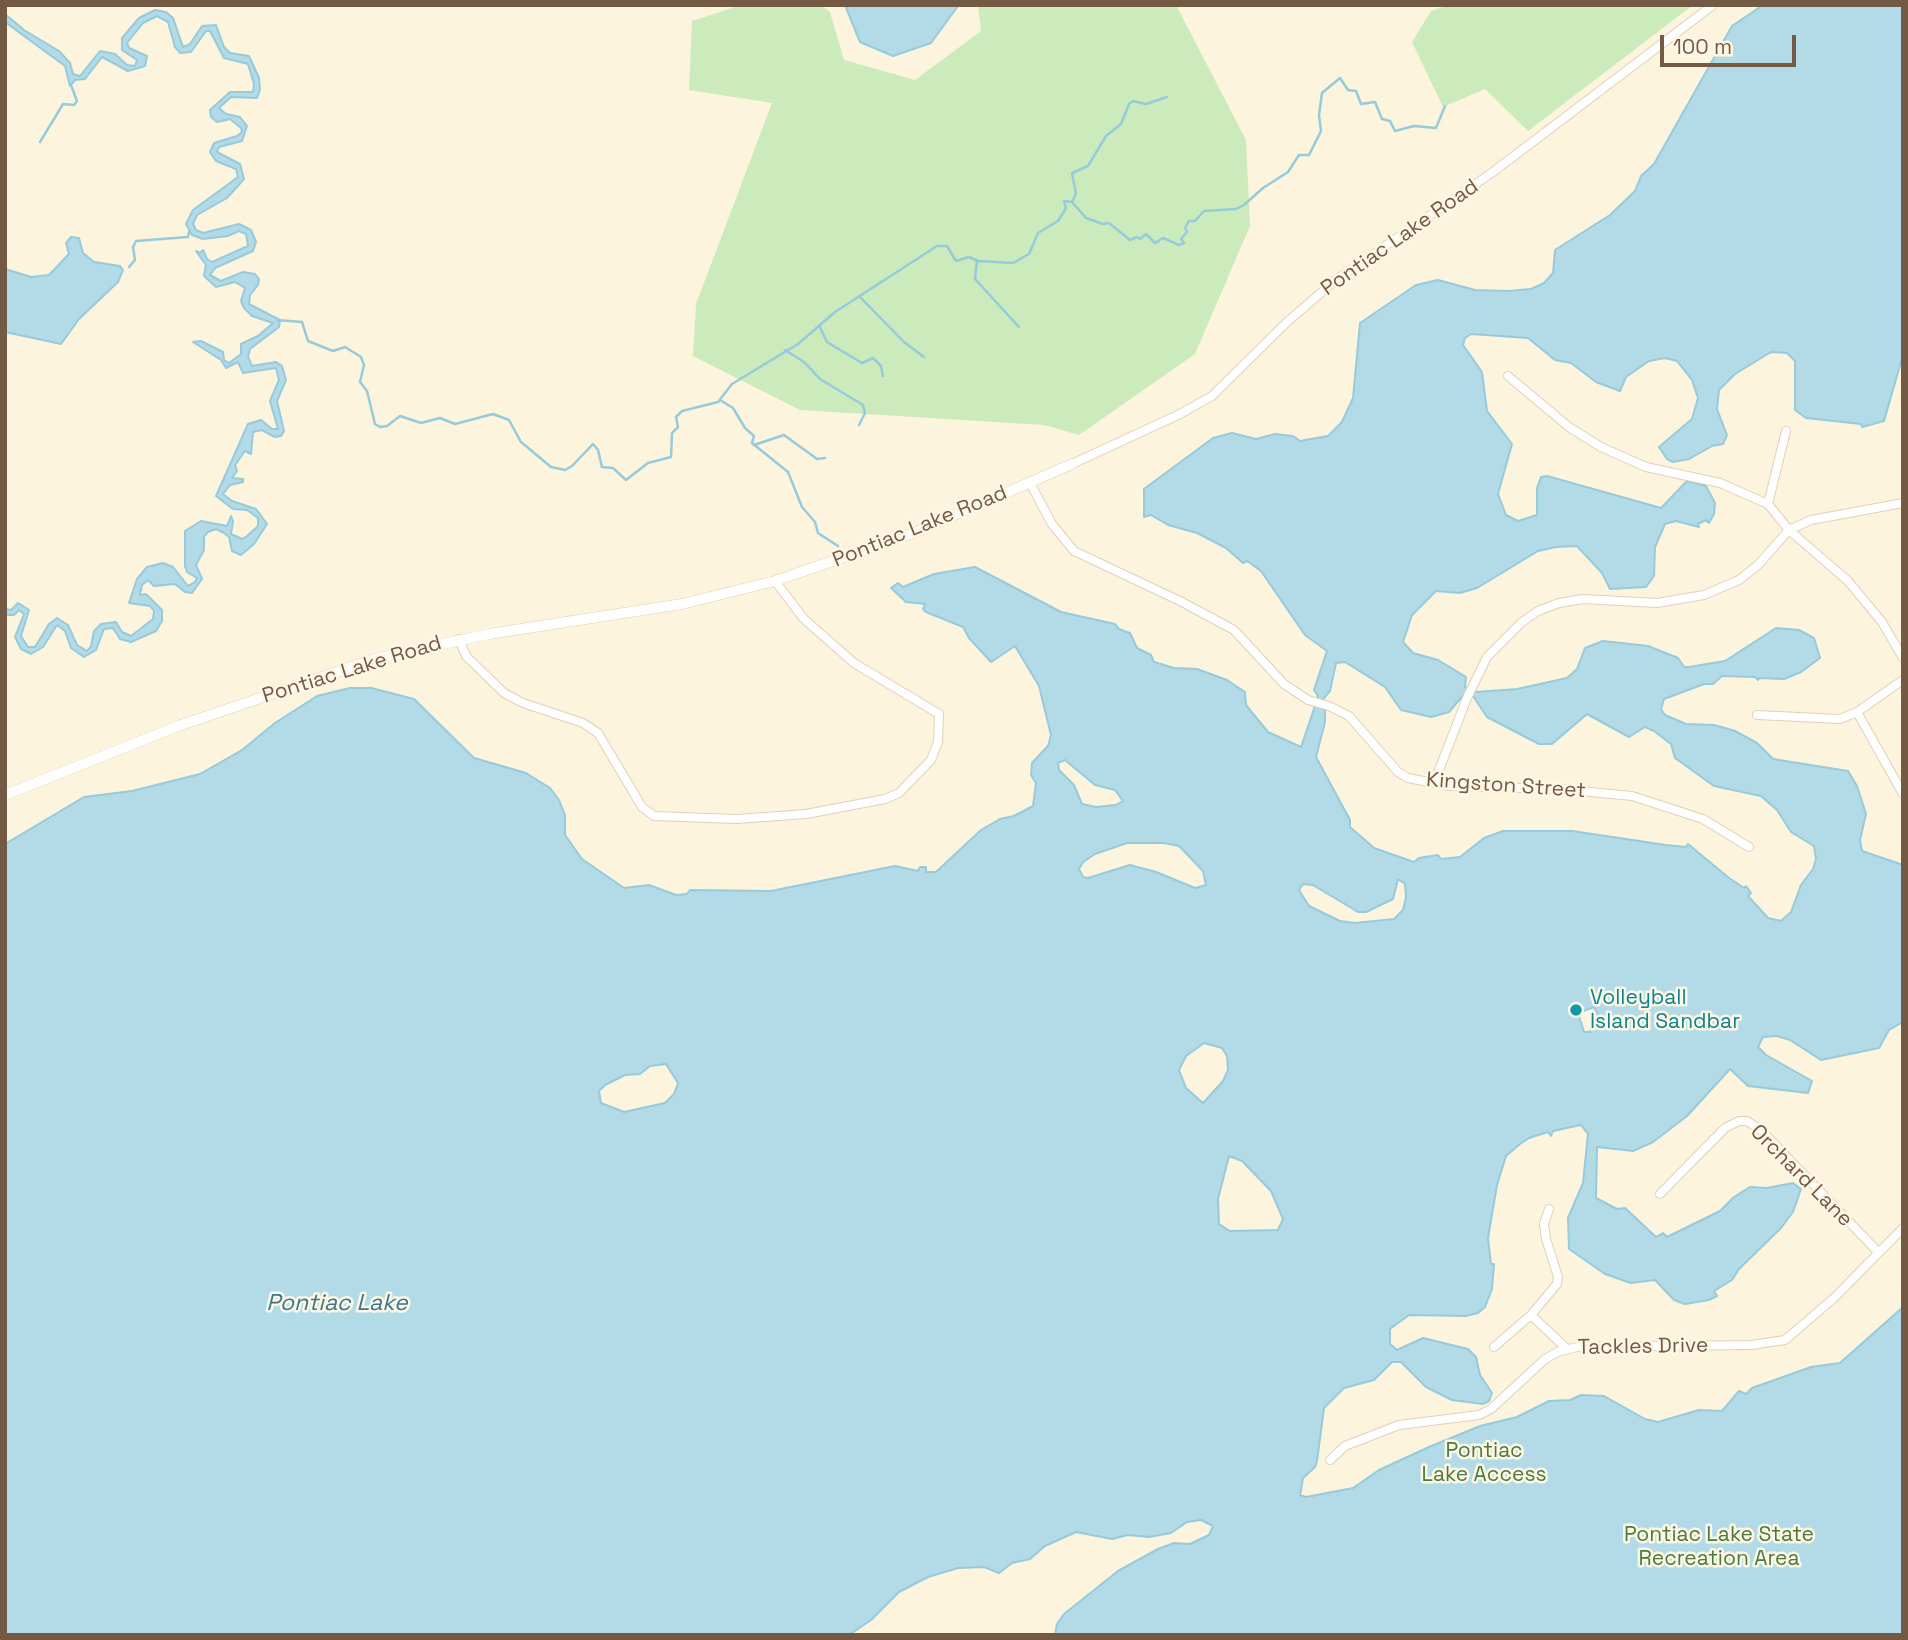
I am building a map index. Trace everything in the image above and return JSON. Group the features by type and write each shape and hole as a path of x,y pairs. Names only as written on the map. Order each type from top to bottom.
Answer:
{"street":[{"name":"Pontiac Lake Road","path":"5,795 178,726 342,669 459,639 663,608 775,581 897,540 1072,464 1180,414 1212,396 1287,322 1337,279 1493,172 1713,5"},
{"path":"1508,376 1569,427 1601,447 1646,467 1720,483 1768,504 1790,530 1849,580 1882,622 1903,658"},
{"path":"1768,504 1786,431"},
{"name":"Kingston Street","path":"1030,483 1052,524 1074,551 1182,601 1234,630 1284,684 1308,700 1349,716 1398,772 1408,778 1434,783 1560,789 1632,796 1703,819 1749,847"},
{"path":"1434,783 1467,698 1487,657 1503,638 1538,611 1559,603 1583,599 1657,603 1704,594 1739,580 1758,565 1790,530 1811,520 1836,513 1903,503"},
{"path":"459,639 466,656 504,693 523,703 583,723 598,733 642,807 654,816 737,819 806,814 900,793 930,760 938,741 939,714 855,663 804,619 775,581"},
{"path":"1757,715 1840,719 1857,712 1903,680"},
{"path":"1857,712 1903,794"},
{"name":"Orchard Lane","path":"1660,1194 1725,1128 1739,1121 1748,1121 1769,1138 1878,1252"},
{"path":"1494,1347 1531,1315 1557,1284 1558,1277 1544,1224 1549,1209"},
{"name":"Tackles Drive","path":"1330,1460 1345,1446 1399,1425 1479,1415 1498,1403 1545,1360 1567,1349 1618,1345 1772,1344 1799,1329 1903,1228"},
{"path":"1531,1315 1567,1349"}],"green space":[{"path":"741,5 820,5 830,12 844,60 915,80 981,31 978,5 1176,5 1246,140 1250,226 1195,354 1079,435 1044,425 800,410 693,356 696,304 772,103 689,90 692,21"},
{"path":"1449,5 1693,5 1528,131 1485,89 1443,107 1412,42 1431,11"}],"water":[{"path":"845,5 958,6 931,43 893,56 860,42"},
{"name":"Pontiac Lake","path":"1763,5 1903,5 1903,355 1884,421 1862,427 1861,424 1806,418 1795,410 1795,361 1787,353 1771,352 1735,374 1719,390 1717,409 1727,435 1723,444 1712,446 1689,459 1673,462 1667,459 1659,447 1692,419 1698,398 1692,380 1677,361 1665,358 1649,361 1626,377 1620,391 1596,382 1571,363 1555,360 1528,338 1471,334 1465,338 1463,345 1482,372 1487,411 1512,444 1498,494 1506,515 1518,521 1537,515 1537,488 1541,477 1547,476 1661,508 1687,481 1706,486 1715,503 1714,514 1709,523 1706,520 1698,524 1699,527 1676,521 1665,524 1655,547 1654,576 1646,587 1610,589 1602,573 1577,546 1538,551 1477,588 1460,593 1436,591 1412,615 1403,642 1413,653 1438,660 1466,677 1465,687 1476,692 1517,689 1567,678 1577,669 1585,648 1603,641 1648,646 1678,658 1684,667 1689,667 1725,661 1776,628 1799,630 1814,638 1820,658 1801,672 1784,679 1758,680 1755,677 1722,676 1713,684 1704,684 1664,699 1661,709 1665,715 1686,724 1714,725 1735,731 1757,743 1773,759 1848,771 1857,786 1866,814 1860,840 1862,851 1903,865 1903,1022 1889,1030 1879,1048 1821,1060 1790,1040 1777,1036 1763,1037 1758,1047 1766,1055 1812,1081 1808,1093 1748,1086 1730,1069 1687,1116 1653,1142 1633,1151 1597,1147 1596,1198 1617,1209 1625,1208 1656,1237 1663,1233 1667,1237 1720,1211 1734,1197 1750,1187 1767,1188 1793,1183 1801,1189 1793,1212 1781,1228 1739,1269 1732,1280 1714,1291 1717,1296 1709,1300 1685,1304 1674,1300 1655,1280 1631,1283 1605,1274 1569,1249 1568,1218 1583,1183 1588,1134 1581,1125 1553,1131 1551,1136 1548,1132 1520,1144 1506,1156 1497,1185 1488,1238 1491,1264 1494,1264 1492,1289 1485,1307 1478,1313 1466,1316 1409,1315 1390,1329 1390,1344 1397,1350 1423,1338 1468,1349 1476,1357 1480,1375 1492,1393 1489,1401 1483,1404 1452,1400 1426,1387 1401,1362 1392,1362 1374,1380 1344,1388 1324,1408 1317,1461 1315,1467 1303,1478 1300,1495 1306,1497 1353,1488 1379,1470 1429,1447 1480,1426 1517,1417 1549,1401 1570,1400 1581,1395 1604,1396 1645,1419 1658,1422 1699,1410 1722,1411 1739,1391 1746,1394 1752,1388 1811,1367 1840,1363 1903,1307 1903,1635 1055,1635 1057,1624 1064,1614 1118,1571 1158,1549 1174,1543 1190,1544 1209,1535 1213,1526 1201,1520 1187,1522 1171,1533 1149,1537 1128,1535 1112,1539 1076,1532 1045,1546 1030,1559 1012,1563 999,1573 984,1567 958,1568 928,1577 899,1592 871,1620 849,1635 5,1635 5,844 84,797 132,791 200,774 242,750 275,723 317,696 350,688 371,688 414,699 474,758 526,773 550,788 565,815 565,835 582,859 624,888 649,885 676,895 687,894 690,890 771,891 895,866 918,871 920,867 926,867 926,872 936,872 981,830 1033,806 1036,783 1031,775 1032,763 1048,746 1051,735 1039,686 1015,646 991,662 969,638 963,627 926,612 923,609 925,604 906,602 891,588 898,583 903,587 934,574 975,567 1061,612 1115,624 1119,629 1130,633 1137,648 1151,655 1154,662 1174,668 1197,669 1227,680 1245,692 1246,705 1268,732 1301,747 1318,696 1314,690 1327,651 1305,635 1261,571 1247,561 1243,563 1226,548 1197,533 1168,525 1151,515 1144,517 1144,489 1213,438 1232,433 1256,439 1275,434 1293,436 1300,441 1328,436 1342,422 1353,398 1360,323 1416,285 1438,280 1475,290 1508,291 1531,289 1544,283 1553,273 1555,250 1610,215 1635,191 1641,176 1654,164 1732,26","holes":["1345,662 1385,687 1401,710 1431,717 1449,712 1465,693 1473,696 1487,717 1539,744 1552,744 1587,714 1629,737 1645,727 1671,744 1675,758 1714,786 1761,796 1777,810 1791,832 1814,846 1816,859 1813,869 1801,885 1791,912 1781,921 1768,918 1748,896 1751,893 1746,886 1744,888 1729,878 1688,844 1686,847 1666,845 1572,831 1503,831 1484,838 1460,857 1441,859 1438,855 1419,858 1414,862 1374,848 1350,827 1350,820 1316,757 1325,722 1325,710 1321,708 1330,691 1336,663","1065,760 1095,785 1115,790 1123,801 1116,805 1096,807 1082,804 1074,785 1059,770 1058,763","1127,843 1164,843 1179,846 1203,871 1206,885 1195,888 1130,865 1088,878 1083,877 1079,869 1083,862 1095,854","1398,879 1405,884 1403,910 1394,919 1355,923 1340,921 1309,906 1299,890 1303,884 1313,885 1358,912 1366,912 1393,899","1594,1007 1598,1015 1592,1022 1590,1032 1584,1032 1578,1013","1204,1043 1222,1048 1227,1056 1228,1070 1223,1081 1203,1103 1186,1088 1179,1070 1186,1056","666,1064 678,1083 674,1094 665,1103 624,1112 601,1103 599,1091 605,1085 625,1075 640,1074 650,1066","1229,1156 1242,1161 1271,1191 1283,1219 1278,1230 1230,1231 1219,1224 1218,1199"]},
{"path":"155,10 166,12 173,18 183,47 190,44 202,26 216,25 224,47 230,53 249,56 259,78 260,90 257,98 231,97 219,108 226,114 240,117 247,126 242,141 219,147 217,152 240,164 244,179 227,198 197,215 193,224 196,230 203,233 239,224 251,230 256,242 253,251 215,268 210,275 221,281 243,272 255,274 259,279 258,285 250,295 249,304 280,320 279,327 250,349 248,356 252,366 276,362 282,366 286,380 277,401 284,431 281,436 275,437 262,430 253,432 251,454 245,451 235,465 237,471 232,478 243,479 243,482 230,485 223,494 232,501 256,509 267,524 254,544 241,555 232,551 229,537 224,533 216,529 208,532 204,537 204,550 196,565 202,579 192,593 185,592 175,584 154,586 148,580 142,585 140,595 146,594 162,610 162,621 156,631 131,642 120,639 113,628 104,629 96,650 84,657 71,648 65,631 57,625 43,647 31,654 21,649 15,637 24,614 19,610 14,615 5,615 5,609 11,610 18,603 29,610 21,636 28,647 35,647 49,624 57,618 68,625 77,645 87,651 91,646 94,631 101,624 116,622 122,632 131,636 153,619 154,611 150,606 129,603 137,579 147,567 163,563 173,567 188,586 195,582 197,578 187,572 185,566 185,531 201,521 227,526 231,516 231,534 242,539 246,537 258,526 258,518 247,510 233,509 216,496 248,424 261,420 272,429 278,429 270,401 279,380 276,368 243,373 238,362 226,368 221,360 193,342 201,341 223,352 224,360 229,363 241,354 241,344 258,336 273,323 252,316 244,308 241,301 245,288 235,282 216,287 204,276 206,265 196,251 200,253 203,250 207,259 212,262 248,246 246,234 239,231 228,236 203,239 192,235 186,224 193,210 238,177 236,169 216,161 210,152 214,143 237,136 242,132 241,128 230,119 217,122 211,117 210,110 230,92 253,92 254,84 248,64 224,58 210,31 206,31 191,52 180,53 175,47 168,22 157,16 143,23 127,43 129,48 147,56 145,66 128,71 102,57 85,79 75,80 70,86 65,66 5,22 5,14 24,30 59,51 70,63 73,74 80,76 100,51 115,54 127,65 135,66 137,60 122,50 122,38 139,18"},
{"path":"71,237 79,238 83,253 94,262 120,266 123,270 118,282 79,319 61,344 5,332 5,269 31,277 49,275 69,254 66,243"}],"waterway":[{"path":"1072,202 1086,218 1103,224 1109,223 1130,240 1137,237 1140,239 1146,234 1155,243 1163,238 1179,245 1184,243 1181,239 1187,232 1185,228 1189,221 1195,221 1204,211 1236,209 1244,205 1263,188 1288,172 1299,155 1309,155 1321,131 1319,115 1322,93 1340,78 1348,90 1356,91 1361,104 1375,102 1382,119 1390,121 1395,131 1414,126 1436,128 1445,106"},
{"path":"40,142 63,104 74,105 77,101 71,85"},
{"path":"1072,202 1076,194 1072,173 1088,166 1106,136 1121,124 1129,104 1133,101 1146,104 1167,97"},
{"path":"277,320 302,322 308,341 333,351 345,347 361,357 364,365 360,382 367,391 375,424 380,427 387,426 400,416 421,423 440,418 455,424 493,414 509,420 521,442 551,467 565,470 593,444 598,450 602,467 613,468 626,480 648,463 671,457 672,433 678,427 676,417 682,411 718,402 732,384 798,344 835,312 937,246 947,246 956,261 969,257 978,261 1013,263 1029,254 1038,233 1058,221 1066,208 1064,201 1072,202"},
{"path":"129,267 135,260 133,247 136,241 188,237 189,232"},
{"path":"977,260 975,279 1019,327"},
{"path":"860,297 904,342 924,357"},
{"path":"819,325 827,342 862,363 873,358 881,366 883,376"},
{"path":"785,350 804,362 820,379 863,405 865,413 859,425"},
{"path":"720,400 733,408 745,428 754,436 752,443 788,472 802,507 815,522 818,533 838,546"},
{"path":"754,445 784,435 817,459 825,458"}],"place":[{"name":"Volleyball Island Sandbar","path":"1576,1010"}],"park label":[{"name":"Pontiac Lake Access","path":"1484,1463"},
{"name":"Pontiac Lake State Recreation Area","path":"1719,1547"}]}
